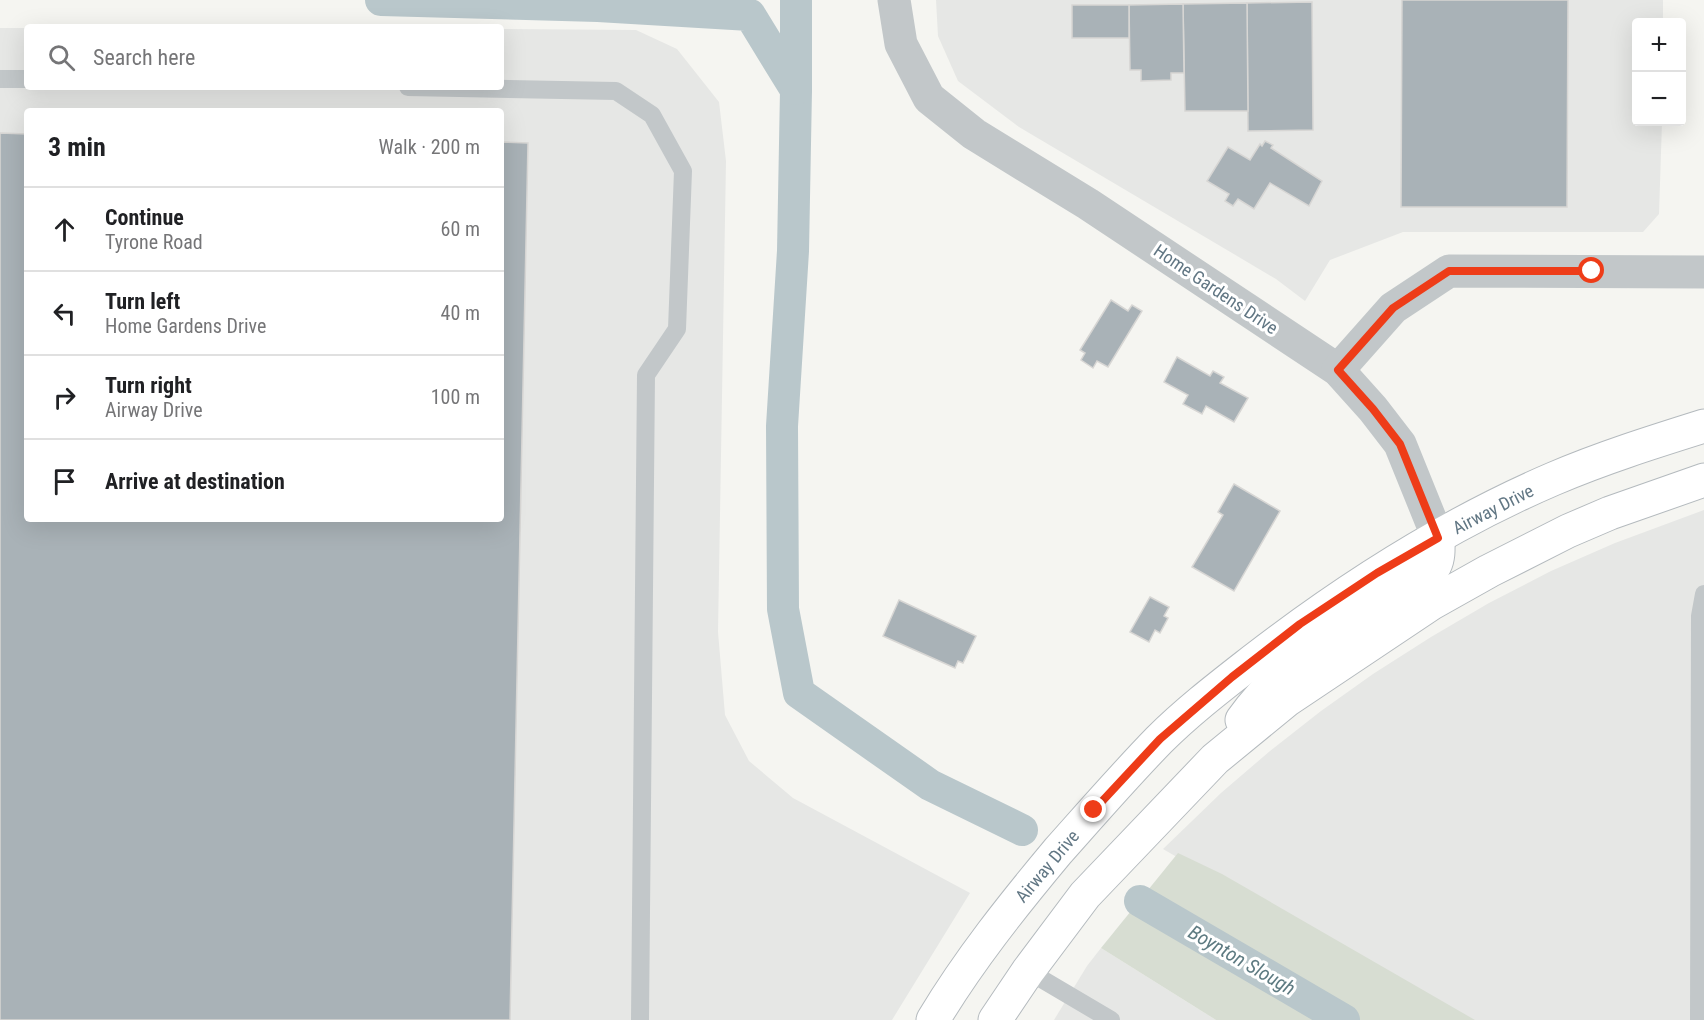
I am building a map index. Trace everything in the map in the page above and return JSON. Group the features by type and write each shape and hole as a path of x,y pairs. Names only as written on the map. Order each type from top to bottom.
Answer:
{"main road":[{"name":"Airway Drive","path":"933,1020 983,945 1038,875 1094,810 1160,739 1232,677 1300,624 1377,573 1473,518 1552,480 1646,444 1704,426"},
{"path":"995,1020 1028,970 1085,895 1215,759 1287,700 1432,603 1489,571 1568,531 1610,513 1704,480"},
{"path":"1215,759 1251,707 1272,682 1351,624 1422,579 1435,566 1439,551 1438,538"}],"street":[{"name":"Home Gardens Drive","path":"894,0 901,44 929,98 974,134 1088,204 1338,370 1400,444 1438,538"},
{"path":"1338,370 1393,308 1449,271 1704,272"}],"lane":[{"path":"0,79 24,79"},
{"path":"504,89 616,91 652,115 683,171 677,330 646,375 640,1020"},
{"path":"1699,1020 1700,616 1704,594"},
{"path":"1028,970 1111,1020"}],"shaded area":[{"path":"936,0 1663,0 1663,18 1632,18 1632,126 1662,126 1659,214 1643,232 1403,232 1330,260 1305,301 1276,279 1019,127 958,81 938,36"},
{"path":"0,28 24,28 24,90 504,90 504,29 636,30 677,49 719,102 726,161 718,632 725,715 749,761 793,798 970,893 892,1020 0,1020"},
{"path":"1704,510 1704,1020 1429,1020 1213,878 1163,849 1221,793 1270,751 1373,674 1431,637 1489,603 1551,571 1615,543"},
{"path":"1178,853 1222,874 1475,1020 1216,1020 1101,948"},
{"path":"1101,948 1216,1020 1054,1020 1087,966"}],"building":[{"path":"1402,0 1568,0 1567,207 1401,207"},
{"path":"1312,2 1313,130 1248,131 1247,3"},
{"path":"1247,3 1248,111 1185,111 1183,4"},
{"path":"1183,4 1184,73 1171,73 1171,80 1141,81 1141,70 1130,70 1129,5"},
{"path":"1072,5 1129,5 1129,38 1072,38"},
{"path":"0,133 24,134 24,522 504,522 504,142 528,143 510,1020 0,1020"},
{"path":"1265,141 1273,145 1271,148 1322,181 1309,206 1270,183 1254,209 1238,199 1233,206 1225,201 1229,194 1207,181 1228,147 1250,160 1260,144 1262,146"},
{"path":"1111,300 1128,311 1132,305 1142,311 1108,367 1097,361 1093,368 1081,360 1085,353 1080,350"},
{"path":"1177,357 1210,376 1213,371 1224,377 1220,383 1248,398 1234,422 1206,406 1202,414 1183,404 1188,395 1164,382"},
{"path":"1234,484 1280,511 1234,591 1192,567 1223,515 1218,512"},
{"path":"1150,597 1169,607 1164,616 1168,618 1160,633 1155,630 1149,642 1130,632"},
{"path":"899,600 976,636 963,663 958,661 955,668 883,636"}],"waterway":[{"path":"381,0 598,6 750,15 796,90 793,251 782,426 783,609 799,693 930,785 1022,830"},
{"path":"796,0 796,89"},
{"name":"Boynton Slough","path":"1140,901 1344,1020"}],"route":[{"path":"1094,810 1160,739 1232,677 1300,624 1377,573 1438,538 1400,444 1338,370 1393,308 1449,271 1592,271"}]}
